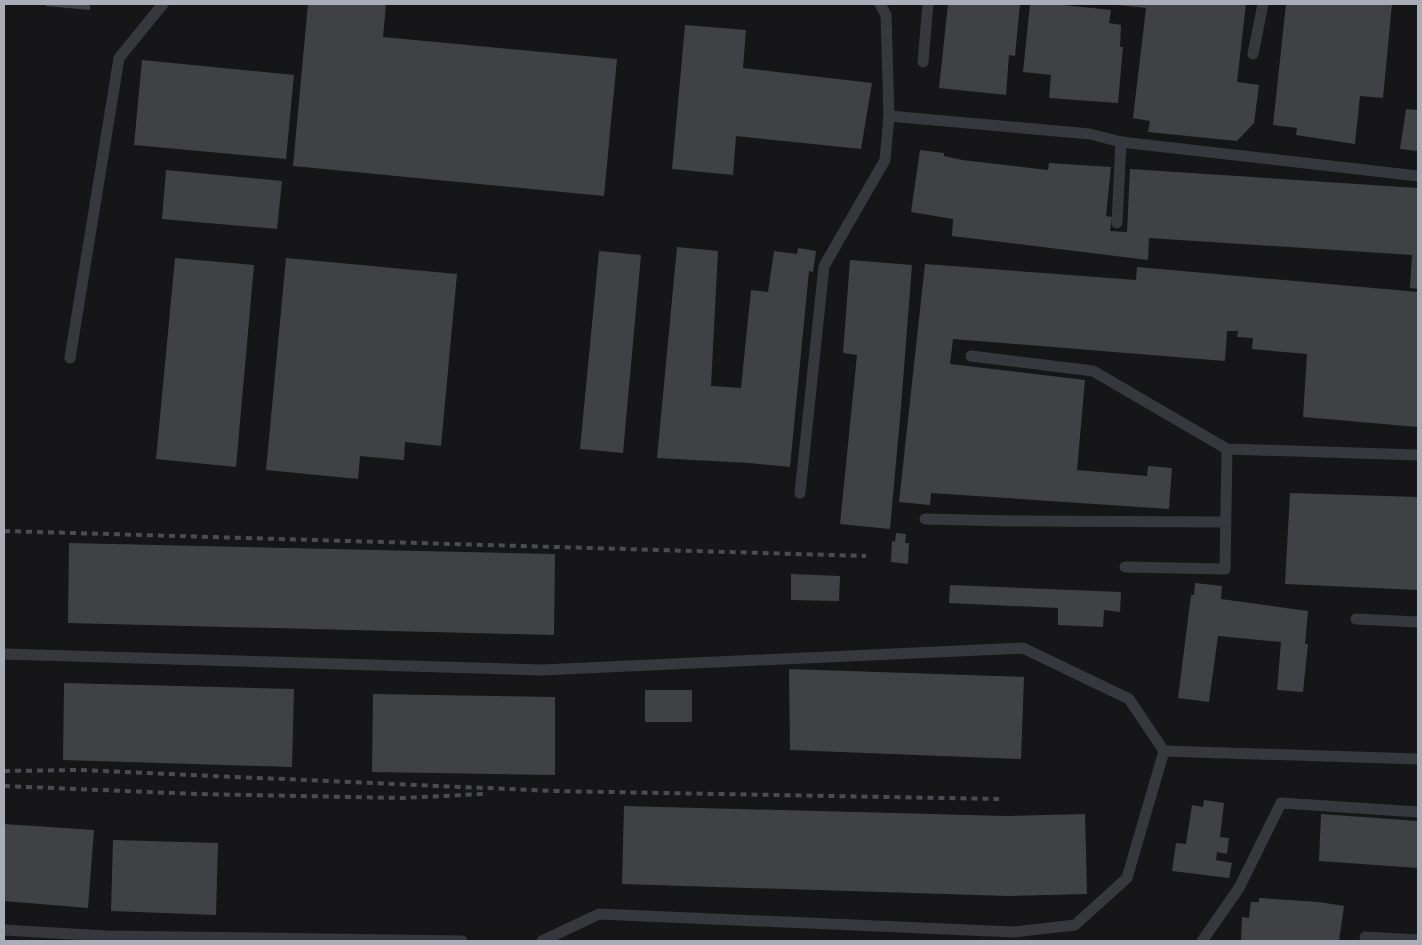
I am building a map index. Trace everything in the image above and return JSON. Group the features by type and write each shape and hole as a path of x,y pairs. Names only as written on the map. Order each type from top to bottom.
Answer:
{"lane":[{"path":"70,358 118,58 163,4"},
{"path":"800,493 824,266 885,160 889,116 886,15 880,4"},
{"path":"923,62 928,4"},
{"path":"1254,54 1263,4"},
{"path":"889,116 1090,134 1121,142 1418,176"},
{"path":"1118,223 1121,142"},
{"path":"971,356 1093,371 1228,449 1418,455"},
{"path":"1125,567 1225,569 1228,449"},
{"path":"925,519 1226,522"},
{"path":"1356,619 1418,622"},
{"path":"4,654 542,670 1023,648 1129,699 1164,751"},
{"path":"1164,751 1418,759"},
{"path":"542,941 599,914 1014,932 1075,925 1127,878 1164,751"},
{"path":"1202,941 1239,888 1281,803 1418,812"},
{"path":"4,930 106,936 462,941"},
{"path":"1365,937 1418,940"}],"building":[{"path":"46,4 90,4 90,10 46,6"},
{"path":"308,4 386,4 383,37 617,59 604,196 293,166"},
{"path":"948,4 1020,4 1015,56 1009,55 1006,95 939,88"},
{"path":"1030,4 1054,4 1111,10 1109,23 1121,25 1120,47 1123,47 1118,103 1049,98 1051,75 1023,72"},
{"path":"1119,4 1246,4 1237,82 1259,85 1254,123 1237,141 1148,132 1150,121 1133,118 1146,8"},
{"path":"1286,4 1392,4 1383,98 1360,96 1355,144 1296,135 1297,128 1273,125"},
{"path":"685,25 746,30 743,68 872,83 861,149 736,136 733,175 672,169"},
{"path":"142,60 294,75 286,159 134,145"},
{"path":"1406,109 1418,110 1418,151 1400,149"},
{"path":"920,150 944,153 944,156 962,160 1048,170 1049,163 1111,167 1106,216 1112,217 1110,231 1127,232 1130,169 1418,188 1418,289 1410,288 1412,255 1149,238 1148,260 952,236 953,219 911,212"},
{"path":"166,170 282,181 277,229 162,219"},
{"path":"677,247 718,251 711,386 741,388 751,290 768,292 774,251 797,254 798,248 816,251 813,272 809,271 790,467 657,458"},
{"path":"599,251 641,255 623,453 580,449"},
{"path":"175,258 254,265 236,467 156,459"},
{"path":"286,258 457,274 441,446 405,442 404,460 360,456 358,479 266,470"},
{"path":"850,260 912,265 890,529 840,524 857,355 843,353"},
{"path":"925,264 1136,280 1137,267 1418,292 1418,427 1303,417 1307,354 1252,349 1253,338 1237,337 1238,331 1227,331 1225,361 953,339 950,364 1085,380 1077,470 1147,476 1148,466 1172,468 1169,509 931,493 930,505 899,502"},
{"path":"1290,493 1418,497 1418,590 1285,584"},
{"path":"896,533 906,534 905,543 909,543 908,564 891,562 892,541 895,542"},
{"path":"69,543 555,554 554,635 68,623"},
{"path":"791,574 840,576 839,601 791,600"},
{"path":"1195,583 1222,586 1221,599 1308,611 1305,644 1308,644 1303,692 1277,690 1281,642 1218,636 1209,702 1178,698 1191,595 1194,595"},
{"path":"950,585 1121,592 1120,612 1104,610 1103,627 1058,625 1058,608 949,603"},
{"path":"789,669 1024,677 1021,759 790,750"},
{"path":"64,683 294,689 292,767 63,760"},
{"path":"645,690 692,690 692,722 645,722"},
{"path":"373,694 555,697 555,775 372,772"},
{"path":"1204,800 1224,803 1220,837 1229,838 1227,854 1217,852 1216,860 1232,863 1229,878 1172,871 1176,843 1186,844 1192,805 1203,807"},
{"path":"624,806 1006,816 1085,814 1087,894 1009,896 622,884"},
{"path":"1321,814 1418,821 1418,868 1319,861"},
{"path":"4,824 94,830 88,908 4,901"},
{"path":"113,840 218,843 216,915 111,911"},
{"path":"1259,898 1319,902 1344,906 1339,941 1241,941 1242,917 1249,918 1251,902 1259,902"}],"railway":[{"path":"4,531 866,556"},
{"path":"4,771 79,770 553,791 999,799"},
{"path":"4,786 196,794 402,798 483,794"}]}
